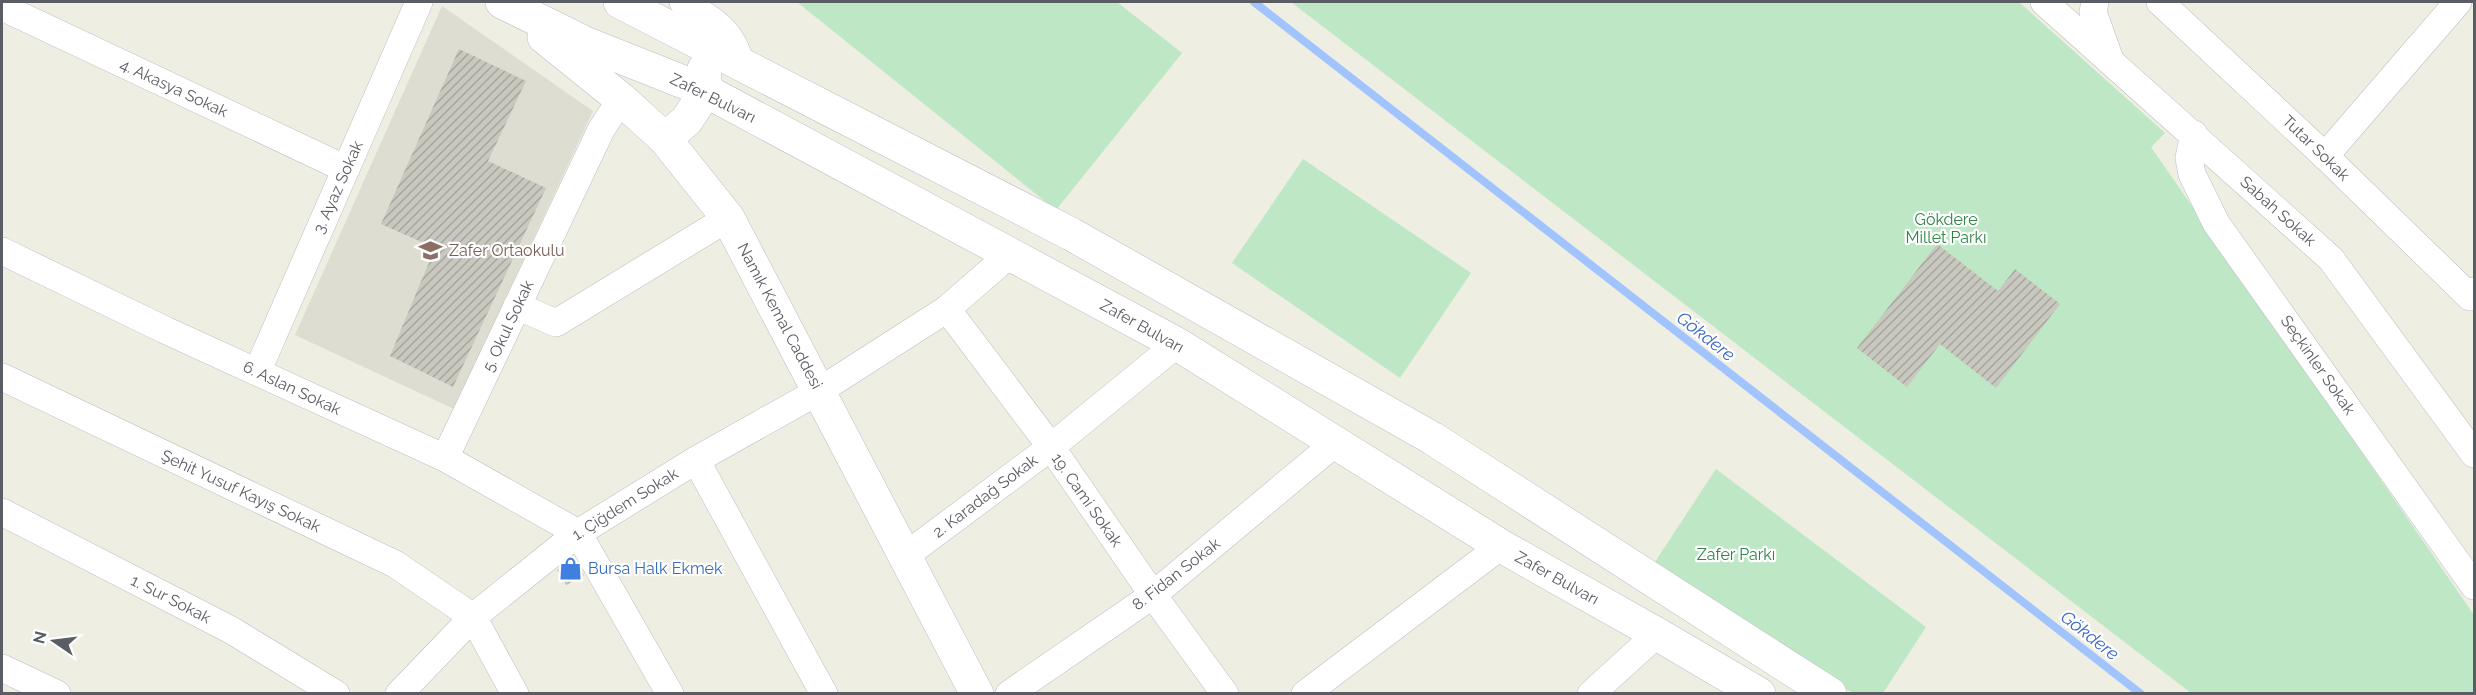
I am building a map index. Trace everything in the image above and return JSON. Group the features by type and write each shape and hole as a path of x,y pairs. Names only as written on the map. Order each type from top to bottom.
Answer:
{"main road":[{"name":"Zafer Bulvarı","path":"501,2 585,42 706,91 1177,344 1501,546 1657,634 1753,692"},
{"name":"Namık Kemal Caddesi","path":"501,2 621,99 665,139 728,218 977,693"},
{"path":"620,2 1071,234 1432,438 1830,693"},
{"path":"665,139 687,120 706,91 701,43"}],"street":[{"name":"3. Ayaz Sokak","path":"257,372 419,2"},
{"path":"683,2 716,22 737,48 740,63"},
{"name":"Sabah Sokak","path":"2044,2 2331,259 2475,454"},
{"path":"2095,2 2093,12 2111,62"},
{"path":"2325,156 2458,2"},
{"name":"4. Akasya Sokak","path":"2,7 346,169"},
{"name":"Tutar Sokak","path":"2177,7 2325,156 2472,294"},
{"name":"5. Okul Sokak","path":"445,458 601,130 621,99"},
{"name":"Seçkinler Sokak","path":"2194,134 2189,158 2192,174 2216,223 2475,586"},
{"path":"518,306 555,323 728,218"},
{"name":"6. Aslan Sokak","path":"2,251 445,458 578,533"},
{"name":"1. Çiğdem Sokak","path":"399,693 473,617 578,533 696,460 819,391 946,309 1010,254"},
{"name":"19. Cami Sokak","path":"946,309 1051,447 1153,595 1225,693"},
{"name":"2. Karadağ Sokak","path":"905,556 1051,447 1177,344"},
{"name":"Şehit Yusuf Kayış Sokak","path":"2,377 395,564 473,617"},
{"name":"8. Fidan Sokak","path":"1009,693 1153,595 1335,444"},
{"path":"696,460 824,693"},
{"name":"1. Sur Sokak","path":"2,512 231,630 336,693"},
{"path":"578,533 670,693"},
{"path":"1305,693 1501,546"},
{"path":"473,617 515,693"},
{"path":"1591,693 1657,634"},
{"path":"2,668 57,693"}],"shaded area":[{"name":"Zafer Ortaokulu","path":"442,6 593,111 454,409 295,335"}],"green space":[{"path":"797,2 1117,2 1182,53 1056,210"},
{"name":"Gökdere Millet Parkı","path":"1291,2 2019,2 2165,133 2151,147 2474,615 2474,693 2191,693"},
{"path":"1303,159 1471,273 1400,378 1232,263"},
{"name":"Zafer Parkı","path":"1716,469 1926,627 1883,693 1853,693 1651,568"}],"building":[{"path":"459,49 526,81 488,161 546,188 453,387 390,356 435,248 381,224"},
{"path":"1937,244 1998,291 2015,269 2060,304 1996,388 1940,344 1907,387 1857,348"},
{"name":"Bursa Halk Ekmek","path":"573,557 584,575 566,585 557,570"}],"waterway":[{"name":"Gökdere","path":"1254,2 2141,694"}],"place":[{"name":"Zafer Ortaokulu","path":"431,250"},
{"name":"Bursa Halk Ekmek","path":"570,568"}]}
